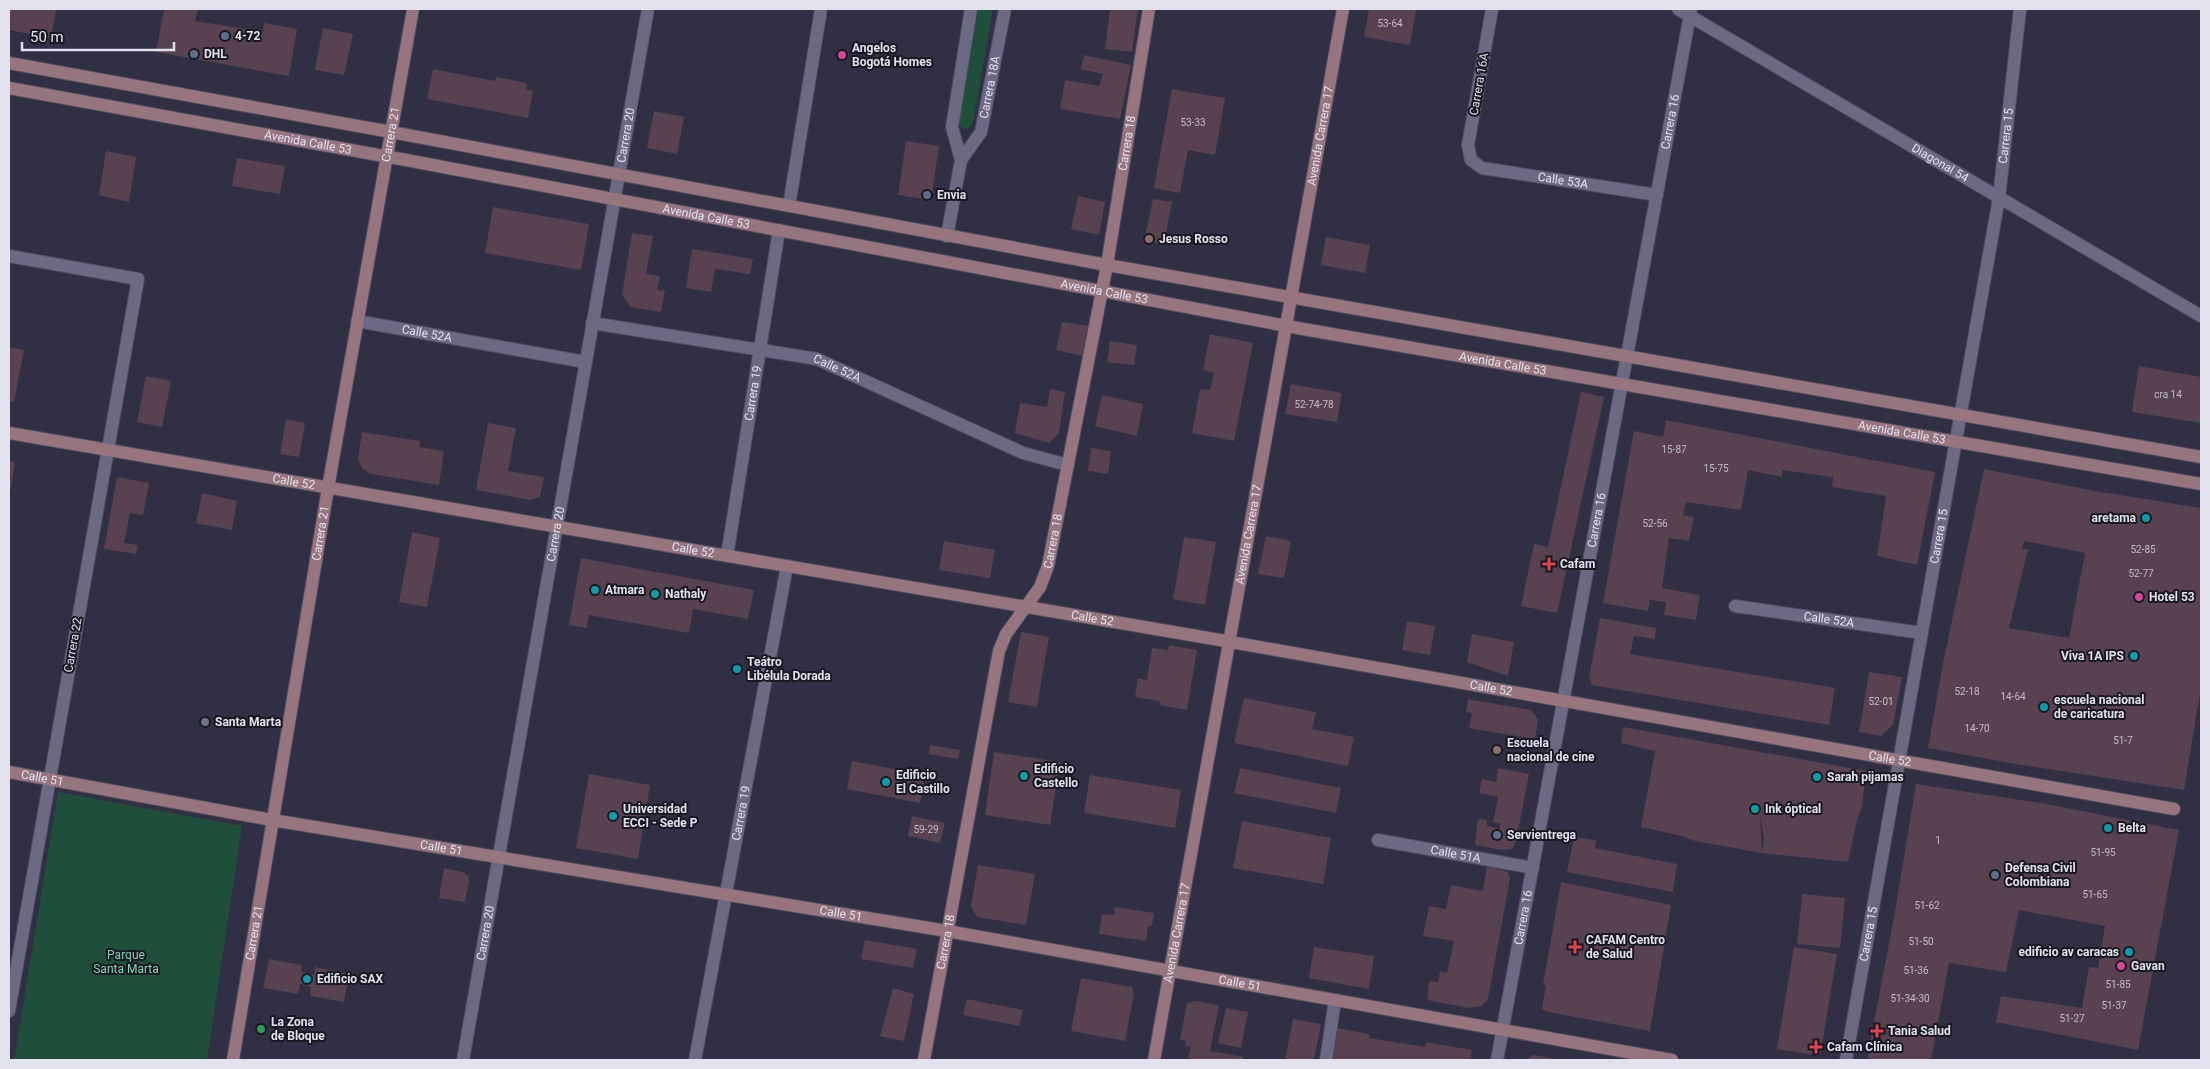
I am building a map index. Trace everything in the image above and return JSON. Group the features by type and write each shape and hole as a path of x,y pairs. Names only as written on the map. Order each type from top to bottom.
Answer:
{"street":[{"name":"Carrera 21","path":"233,1060 328,488 413,9"},
{"name":"Carrera 20","path":"463,1060 648,9"},
{"path":"789,206 821,9"},
{"name":"Carrera 18A","path":"947,236 960,160 952,127 971,9"},
{"name":"Carrera 18A","path":"960,160 980,132 1005,9"},
{"name":"Carrera 18","path":"924,1060 995,666 1006,634 1040,587 1048,566 1103,291 1148,9"},
{"name":"Avenida Carrera 17","path":"1154,1060 1343,9"},
{"name":"Carrera 16A","path":"1471,160 1468,145 1492,9"},
{"name":"Diagonal 54","path":"1678,9 1691,12 1999,198 2201,316"},
{"name":"Carrera 15","path":"1846,1060 1999,198 2020,9"},
{"name":"Carrera 16","path":"1497,1060 1691,12"},
{"name":"Avenida Calle 53","path":"9,63 1107,265 2201,457"},
{"name":"Avenida Calle 53","path":"9,88 386,156 1286,325 2201,484"},
{"name":"Calle 53A","path":"1471,160 1482,168 1657,195"},
{"name":"Carrera 19","path":"727,556 779,230"},
{"name":"Carrera 22","path":"9,256 138,279 48,779 9,1011"},
{"name":"Calle 52A","path":"357,321 585,362"},
{"name":"Calle 52A","path":"592,323 817,359 1024,453 1068,465"},
{"name":"Calle 52","path":"9,433 1228,641 2174,809"},
{"name":"Carrera 19","path":"695,1060 787,566"},
{"name":"Calle 52A","path":"1735,606 1922,633"},
{"name":"Calle 51","path":"9,772 272,820 947,931 1672,1060"},
{"name":"Calle 51A","path":"1378,840 1533,868"},
{"path":"1326,1060 1335,1000"}],"green space":[{"path":"978,9 993,9 973,123 969,128 964,129 960,126 958,120"},
{"name":"Parque Santa Marta","path":"58,792 242,826 207,1060 14,1060"}],"building":[{"path":"9,9 56,9 51,38 9,30"},
{"path":"164,9 198,9 195,21 263,32 264,23 297,29 289,76 156,52"},
{"path":"1110,9 1138,9 1132,52 1105,49"},
{"path":"1369,9 1416,9 1410,45 1364,37"},
{"path":"323,28 353,34 344,75 315,70"},
{"path":"1084,55 1131,65 1120,119 1060,109 1065,80 1099,86 1103,74 1081,69"},
{"path":"433,69 495,81 496,77 527,83 526,89 533,91 528,118 427,99"},
{"path":"1172,89 1225,98 1215,155 1188,150 1180,193 1154,188"},
{"path":"654,111 684,117 677,154 647,148"},
{"path":"906,141 939,146 931,200 898,195"},
{"path":"106,151 136,157 129,202 99,195"},
{"path":"237,158 285,166 280,194 232,186"},
{"path":"1078,196 1105,202 1099,235 1071,229"},
{"path":"1153,199 1172,202 1164,244 1144,241"},
{"path":"493,207 589,224 581,270 485,253"},
{"path":"632,233 653,236 646,274 660,276 657,290 665,291 661,312 631,307 622,295"},
{"path":"1326,237 1370,245 1365,273 1321,265"},
{"path":"692,249 753,259 750,274 715,269 711,292 686,288"},
{"path":"1062,322 1089,326 1083,356 1056,350"},
{"path":"1210,334 1253,343 1234,441 1192,433 1200,389 1210,390 1214,373 1203,370"},
{"path":"1110,341 1137,345 1134,365 1107,362"},
{"path":"9,347 24,350 14,402 9,401"},
{"path":"2139,366 2201,377 2201,423 2132,412"},
{"path":"146,376 171,381 162,427 137,422"},
{"path":"1291,384 1342,393 1337,422 1285,414"},
{"path":"1050,389 1065,392 1059,433 1049,443 1015,433 1020,403 1047,407"},
{"path":"1581,392 1604,397 1557,613 1521,606 1534,544 1548,547"},
{"path":"1102,395 1143,404 1137,436 1095,426"},
{"path":"286,419 305,423 299,457 280,454"},
{"path":"1666,420 1935,472 1917,565 1877,556 1886,496 1832,487 1833,477 1782,470 1782,477 1748,470 1741,510 1686,502 1683,515 1694,517 1689,541 1669,538 1662,588 1700,595 1696,620 1664,615 1666,602 1650,600 1648,611 1603,603 1634,431 1663,437"},
{"path":"488,423 516,428 508,471 544,477 540,497 530,500 476,490"},
{"path":"362,432 420,441 419,447 444,451 439,485 371,474 362,468 358,459"},
{"path":"1091,448 1111,451 1108,474 1088,471"},
{"path":"9,461 15,462 10,494 9,494"},
{"path":"1984,469 2095,491 2201,508 2201,687 2184,790 2016,764 1928,748 1943,663","holes":["2024,541 2085,553 2069,638 2009,628 2028,549 2022,549"]},
{"path":"117,477 149,483 143,515 130,513 124,543 138,545 136,554 104,549"},
{"path":"202,493 237,501 232,530 196,523"},
{"path":"412,532 440,538 427,607 399,602"},
{"path":"1266,536 1291,541 1284,578 1258,574"},
{"path":"1184,537 1216,542 1205,605 1173,599"},
{"path":"944,541 995,550 990,578 939,570"},
{"path":"581,558 754,590 748,619 693,609 689,633 589,615 587,628 569,625"},
{"path":"1600,618 1656,628 1655,639 1634,636 1630,654 1835,688 1829,725 1592,685 1589,678"},
{"path":"1407,621 1435,626 1430,655 1402,650"},
{"path":"1021,632 1049,637 1037,707 1008,702"},
{"path":"1472,634 1514,642 1508,676 1467,662"},
{"path":"1169,645 1197,650 1187,710 1160,705 1160,701 1135,697 1138,678 1147,680 1152,648 1168,650"},
{"path":"1869,672 1902,677 1893,725 1881,736 1859,732"},
{"path":"1244,698 1316,712 1312,729 1354,737 1348,766 1234,743"},
{"path":"1468,699 1531,710 1538,719 1535,739 1469,728 1472,713 1466,712"},
{"path":"1623,727 1866,771 1862,807 1857,820 1848,862 1762,853 1695,841 1682,836 1641,827 1655,751 1621,743","holes":["1760,815 1764,839 1762,853"]},
{"path":"930,745 960,750 958,759 929,754"},
{"name":"Edificio Castello","path":"994,752 1060,762 1050,825 985,815"},
{"name":"Edificio El Castillo","path":"852,761 925,775 920,803 847,789"},
{"path":"1240,768 1341,788 1336,813 1234,793"},
{"path":"1498,768 1529,774 1516,841 1512,849 1502,850 1475,845 1478,819 1487,820 1487,826 1500,829 1500,824 1493,822 1498,797 1479,793 1482,779 1496,782"},
{"name":"Universidad ECCI - Sede P","path":"589,774 650,785 638,859 576,848"},
{"path":"1090,775 1181,790 1175,828 1084,813"},
{"path":"1916,784 2041,803 2179,830 2138,1050 1996,1022 2001,996 2082,1008 2089,967 2098,968 2105,926 2019,910 2006,972 1949,963 1931,1060 1867,1060 1895,911"},
{"path":"912,816 945,823 940,843 908,836"},
{"path":"1242,821 1331,838 1323,884 1233,868"},
{"path":"1574,837 1596,840 1595,848 1677,864 1673,892 1567,872"},
{"path":"978,865 1035,874 1026,925 977,917 971,906"},
{"path":"1487,866 1508,872 1510,879 1488,999 1482,1006 1469,1008 1427,1000 1429,981 1438,982 1440,971 1447,973 1454,941 1423,936 1429,906 1446,909 1451,885 1483,891"},
{"path":"444,868 463,872 468,876 469,881 465,902 439,898"},
{"path":"1561,882 1671,905 1650,1031 1548,1012 1542,1009 1546,985 1543,985"},
{"path":"1802,894 1845,898 1840,948 1797,944"},
{"path":"1115,907 1154,913 1152,926 1148,926 1146,941 1099,934 1102,914 1114,915"},
{"path":"865,940 917,949 913,968 861,959"},
{"path":"1314,947 1374,956 1369,989 1309,978"},
{"path":"1794,947 1837,954 1820,1056 1777,1049"},
{"name":"Edificio SAX","path":"269,959 302,965 301,972 314,975 315,967 349,974 344,1002 310,996 311,987 300,984 298,994 263,988"},
{"path":"1081,978 1132,987 1134,994 1125,1041 1071,1031"},
{"path":"893,988 914,994 904,1041 880,1036"},
{"path":"967,999 1023,1010 1019,1026 963,1015"},
{"path":"1196,1001 1219,1005 1210,1051 1243,1057 1243,1060 1188,1060 1191,1047 1185,1046 1186,1041 1180,1040 1187,1003"},
{"path":"1226,1008 1248,1012 1241,1048 1218,1043"},
{"path":"1293,1019 1321,1024 1314,1060 1285,1060"},
{"path":"1337,1028 1369,1034 1369,1038 1425,1047 1426,1042 1472,1050 1470,1060 1331,1059"},
{"path":"1534,1055 1556,1059 1556,1060 1525,1060"}],"place":[{"name":"4-72","path":"225,36"},
{"name":"DHL","path":"194,54"},
{"name":"Angelos Bogotá Homes","path":"842,55"},
{"name":"Envia","path":"927,195"},
{"name":"Jesus Rosso","path":"1149,239"},
{"name":"aretama","path":"2146,518"},
{"name":"Cafam","path":"1549,564"},
{"name":"Atmara","path":"595,590"},
{"name":"Nathaly","path":"655,594"},
{"name":"Hotel 53","path":"2139,597"},
{"name":"Viva 1A IPS","path":"2134,656"},
{"name":"Teátro Libélula Dorada","path":"737,669"},
{"name":"escuela nacional de caricatura","path":"2044,707"},
{"name":"Santa Marta","path":"205,722"},
{"name":"Escuela nacional de cine","path":"1497,750"},
{"name":"Edificio Castello","path":"1024,776"},
{"name":"Sarah pijamas","path":"1817,777"},
{"name":"Edificio El Castillo","path":"886,782"},
{"name":"Ink óptical","path":"1755,809"},
{"name":"Universidad ECCI - Sede P","path":"613,816"},
{"name":"Belta","path":"2108,828"},
{"name":"Servientrega","path":"1497,835"},
{"name":"Defensa Civil Colombiana","path":"1995,875"},
{"name":"CAFAM Centro de Salud","path":"1575,947"},
{"name":"edificio av caracas","path":"2129,952"},
{"name":"Gavan","path":"2121,966"},
{"name":"Edificio SAX","path":"307,979"},
{"name":"La Zona de Bloque","path":"261,1029"},
{"name":"Tania Salud","path":"1877,1031"},
{"name":"Cafam Clínica","path":"1816,1047"}]}
